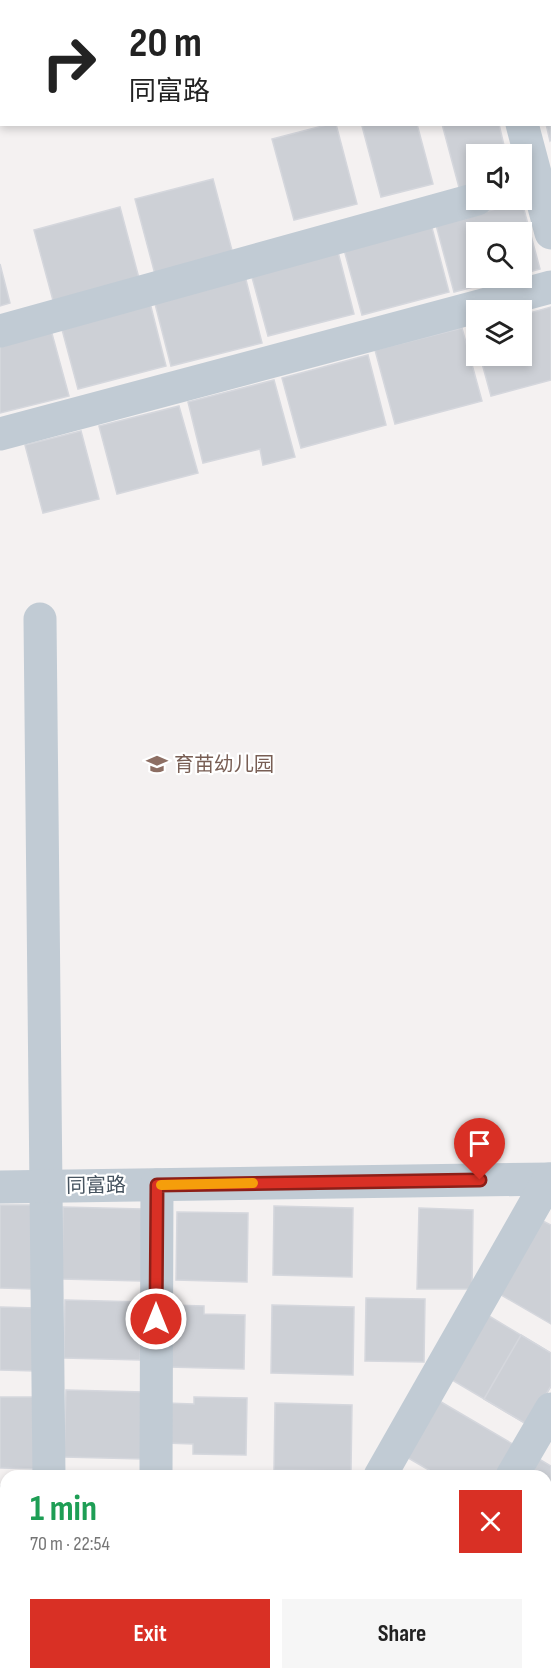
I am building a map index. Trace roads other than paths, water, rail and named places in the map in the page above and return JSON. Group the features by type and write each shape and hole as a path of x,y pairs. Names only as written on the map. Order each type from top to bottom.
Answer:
{"street":[{"path":"522,126 525,144"},
{"path":"532,190 551,233"},
{"path":"0,331 466,202"},
{"path":"0,434 551,287"},
{"path":"40,619 48,1186 49,1470"},
{"path":"383,1470 550,1179"},
{"name":"同富路","path":"0,1187 550,1179"},
{"path":"156,1470 157,1185"},
{"path":"515,1470 551,1409"}],"place":[{"name":"育苗幼儿园","path":"157,764"}]}
